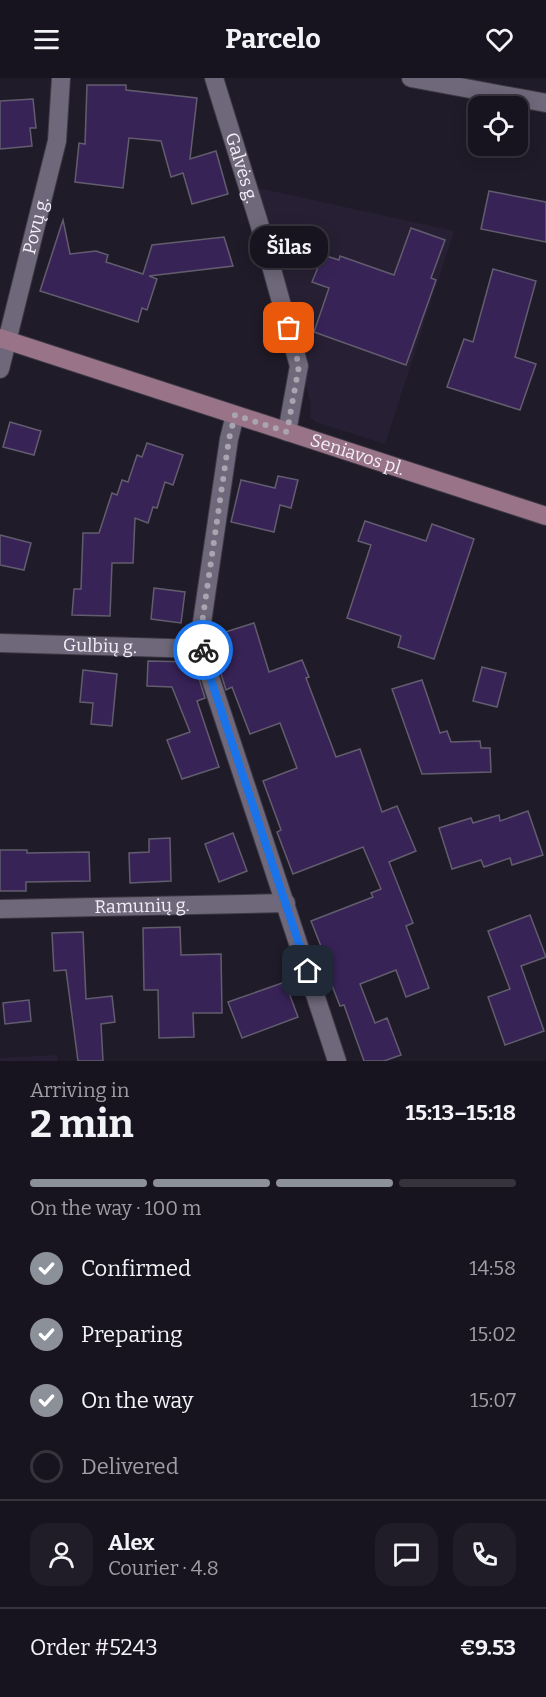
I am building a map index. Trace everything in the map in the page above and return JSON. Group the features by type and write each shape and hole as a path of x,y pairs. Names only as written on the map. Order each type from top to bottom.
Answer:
{"street":[{"name":"Povų g.","path":"0,369 3,339 57,141 61,78"},
{"name":"Galvės g.","path":"213,78 259,223 299,366 287,432"},
{"path":"411,78 546,103"},
{"name":"Seniavos pl.","path":"3,339 546,516"},
{"path":"235,415 229,439 201,630 202,649 337,1061"},
{"name":"Gulbių g.","path":"0,643 202,649"},
{"name":"Ramunių g.","path":"0,909 286,903"}],"shaded area":[{"path":"258,188 454,231 385,444 316,422 310,417 311,405"},
{"path":"57,1055 58,1061 0,1061 0,1058"}],"building":[{"path":"87,85 126,85 126,90 197,98 190,159 216,151 228,194 192,204 183,173 171,177 161,141 129,138 123,188 75,182 79,143 85,144"},
{"path":"33,99 36,128 30,128 32,146 0,149 0,101"},
{"path":"489,191 546,202 546,242 481,229"},
{"path":"63,220 70,254 96,251 108,255 106,262 143,274 152,245 224,237 233,266 149,276 157,279 147,310 142,308 138,322 40,291"},
{"path":"411,228 445,240 431,278 436,280 406,365 314,332 329,288 312,282 323,255 339,260 340,256 394,275"},
{"path":"493,269 536,281 515,357 536,364 520,410 447,387 464,339 473,342"},
{"path":"10,422 41,431 34,455 3,447"},
{"path":"147,443 183,455 173,485 165,482 157,508 153,507 148,523 135,518 133,563 112,563 110,616 72,615 74,589 81,589 83,533 99,533 112,493 117,495 122,480 128,482 137,455 142,457"},
{"path":"278,476 298,480 291,508 280,505 274,532 231,522 241,480 275,488"},
{"path":"365,521 426,541 432,524 474,539 434,659 398,647 401,636 347,618 371,545 358,541"},
{"path":"0,535 31,543 24,570 0,565"},
{"path":"154,588 185,592 181,623 151,619"},
{"path":"254,623 269,672 302,660 309,677 306,678 336,757 360,749 382,812 397,806 416,851 389,862 413,923 406,926 429,988 406,997 396,970 360,984 375,1023 387,1018 401,1055 384,1061 364,1061 344,1005 340,1006 326,970 330,969 311,921 373,897 371,893 381,889 363,847 293,874 277,832 281,830 263,781 297,768 280,723 250,734 232,687 226,690 218,662 228,662 219,634"},
{"path":"148,661 194,662 205,698 197,701 219,767 182,779 167,740 190,732 172,687 147,686"},
{"path":"482,667 506,673 497,707 473,701"},
{"path":"83,670 117,674 112,726 91,724 93,703 80,702"},
{"path":"422,680 440,733 447,731 451,742 480,741 481,748 490,748 491,772 422,774 392,689"},
{"path":"528,811 543,855 512,865 510,858 484,867 481,860 452,869 439,828 471,818 473,823 499,815 500,821"},
{"path":"233,833 247,871 219,882 205,844"},
{"path":"170,838 171,881 130,883 129,853 149,852 149,839"},
{"path":"0,850 27,850 27,853 89,852 90,881 26,882 26,891 0,891"},
{"path":"530,915 546,957 521,966 544,1031 505,1045 488,997 510,989 488,931"},
{"path":"180,927 181,955 221,954 222,1013 193,1013 194,1037 159,1038 158,990 144,990 143,928"},
{"path":"83,932 86,999 112,996 115,1022 101,1024 103,1061 78,1061 66,970 54,971 52,933"},
{"path":"285,982 298,1017 242,1038 228,1002"},
{"path":"29,1000 31,1021 5,1024 3,1003"}],"way so far":[{"path":"203,650 201,630 229,439 235,415 287,432 294,404 299,366 289,328"}],"place":[{"name":"Šilas","path":"289,328"}],"route":[{"path":"203,650 308,971"}]}
